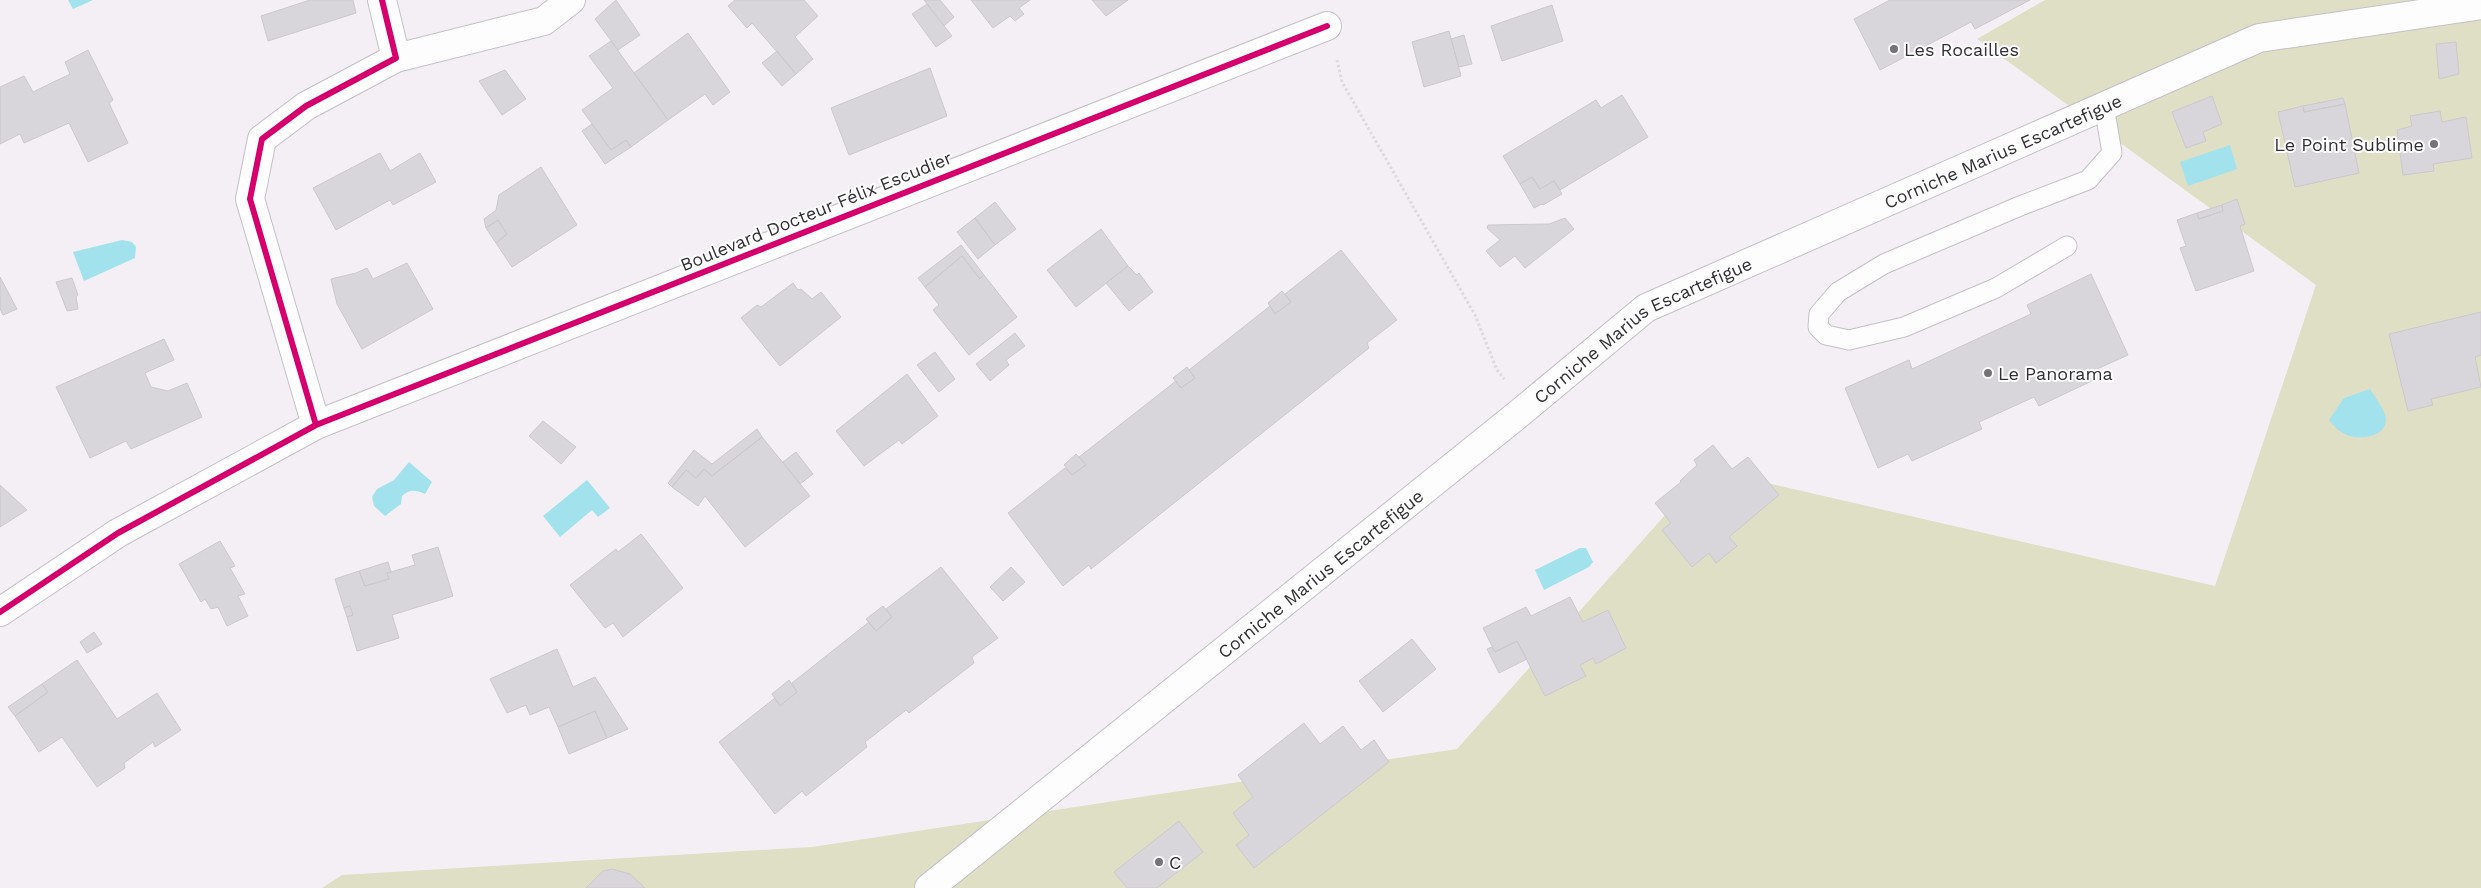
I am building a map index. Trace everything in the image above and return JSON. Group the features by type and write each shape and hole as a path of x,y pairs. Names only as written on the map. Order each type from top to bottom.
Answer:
{"street":[{"path":"382,0 396,58"},
{"path":"316,425 250,199 262,139 306,106 396,58 544,22 571,0"},
{"name":"Corniche Marius Escartefigue","path":"928,888 1527,407 1646,308 2258,38 2481,5"},
{"name":"Boulevard Docteur Félix Escudier","path":"0,612 118,533 316,425 1328,26"}],"lane":[{"path":"2067,246 1996,288 1904,327 1849,340 1826,336 1818,327 1819,314 1838,292 1884,264 2020,206 2088,180 2112,153 2104,106"}],"path":[{"path":"1328,26 1342,82 1474,315 1497,370 1527,407"}],"green space":[{"path":"2045,0 2481,0 2481,888 322,888 342,875 812,847 1457,749 1706,469 2215,586 2316,285 1977,39"}],"water":[{"path":"68,0 93,0 73,9"},
{"path":"2230,145 2237,169 2188,186 2180,162"},
{"path":"122,240 132,242 136,247 135,258 84,281 73,252"},
{"path":"2370,389 2384,412 2386,420 2381,431 2370,436 2352,437 2335,427 2329,420 2344,398"},
{"path":"409,462 432,482 425,494 413,491 402,496 401,504 385,516 374,506 372,497 377,489 394,480"},
{"path":"587,480 610,508 598,517 592,510 560,537 543,516"},
{"path":"1580,548 1586,548 1593,562 1589,567 1544,590 1535,570"}],"building":[{"path":"310,0 353,0 356,13 268,41 261,16"},
{"path":"616,0 640,35 618,50 595,19"},
{"path":"735,0 804,0 818,16 795,37 813,59 796,74 752,23 747,28 728,6"},
{"path":"924,0 940,0 954,17 944,26"},
{"path":"971,0 1030,0 1019,8 1024,14 1015,21 1010,16 993,28"},
{"path":"1092,0 1128,0 1106,16"},
{"name":"Les Rocailles","path":"1890,0 2030,0 1975,29 1971,22 1880,70 1854,19"},
{"path":"927,4 952,36 936,47 912,14"},
{"path":"1552,5 1563,41 1502,61 1491,26"},
{"path":"1449,31 1461,76 1424,87 1412,42"},
{"path":"688,33 730,92 713,105 705,94 668,120 634,73"},
{"path":"1464,35 1472,64 1459,67 1451,39"},
{"path":"611,41 668,120 631,147 626,140 611,150 582,110 613,88 589,56"},
{"path":"2456,42 2459,74 2439,79 2436,44"},
{"path":"88,50 113,100 109,103 128,143 88,162 69,123 24,143 20,134 0,144 0,87 24,76 33,92 70,74 65,62"},
{"path":"777,51 796,74 782,86 762,63"},
{"path":"930,68 947,116 849,155 831,108"},
{"path":"505,70 526,99 502,115 479,81"},
{"path":"1622,95 1648,137 1560,190 1554,181 1540,189 1532,177 1520,184 1503,156 1596,100 1601,108"},
{"path":"2212,96 2222,124 2203,132 2206,141 2186,148 2172,112"},
{"path":"2343,98 2345,104 2304,112 2303,106"},
{"path":"2345,104 2359,173 2295,187 2278,112 2303,106 2304,112"},
{"name":"Le Point Sublime","path":"2440,111 2442,122 2466,117 2472,158 2433,164 2434,171 2403,175 2397,130 2412,126 2410,116"},
{"path":"592,124 611,150 626,140 631,147 605,164 582,131"},
{"path":"380,153 390,171 420,153 436,182 393,205 390,200 336,230 313,188"},
{"path":"541,167 577,225 512,267 496,243 507,234 498,220 486,228 484,219 496,210 499,195"},
{"path":"1532,177 1540,189 1554,181 1562,194 1534,208 1520,184"},
{"path":"2237,199 2245,224 2240,226 2254,271 2196,291 2180,248 2186,246 2177,220 2197,213 2199,219 2223,211 2222,205"},
{"path":"995,202 1016,229 995,245 975,218"},
{"path":"2222,205 2223,211 2199,219 2197,213"},
{"path":"975,218 995,245 978,259 957,232"},
{"path":"1565,218 1574,229 1525,268 1515,256 1500,267 1486,251 1500,240 1487,228 1488,225 1549,224"},
{"path":"498,220 507,234 496,243 486,228"},
{"path":"1101,229 1128,266 1076,307 1047,270"},
{"path":"961,245 984,275 980,279 962,256 925,287 918,278"},
{"path":"1341,250 1397,320 1367,343 1369,348 1091,569 1089,565 1063,586 1008,513 1065,468 1072,475 1086,465 1079,457 1176,381 1181,388 1195,378 1189,370 1270,306 1275,314 1291,302 1285,294"},
{"path":"962,256 980,279 984,275 1017,317 969,355 933,310 939,305 925,287"},
{"path":"407,263 433,309 362,349 337,304 331,279 356,273 367,268 373,279"},
{"path":"1128,266 1137,275 1139,273 1153,292 1129,311 1106,283"},
{"name":"Le Panorama","path":"2091,274 2128,355 2097,369 2100,377 2039,406 2034,397 1979,422 1982,429 1912,461 1908,454 1878,468 1845,388 1909,360 1912,369 2031,314 2027,305"},
{"path":"0,277 17,309 3,315 0,309"},
{"path":"72,278 78,295 76,297 78,309 67,311 56,282"},
{"path":"793,283 798,290 801,289 812,299 821,292 841,317 780,366 741,318 757,305 761,307"},
{"path":"1282,291 1291,302 1275,314 1268,303"},
{"path":"2481,312 2481,355 2475,357 2481,387 2431,399 2433,405 2408,411 2389,334"},
{"path":"1015,333 1025,346 1006,360 1009,365 990,381 976,364"},
{"path":"164,339 174,360 145,373 151,387 168,391 187,383 202,417 131,449 126,441 90,458 56,387"},
{"path":"935,352 955,379 939,392 917,365"},
{"path":"1187,367 1195,378 1181,388 1173,378"},
{"path":"907,374 938,416 902,444 899,440 864,466 836,431"},
{"path":"543,421 576,447 561,464 529,436"},
{"path":"757,429 762,437 712,476 704,469 696,478 686,470 672,487 668,483 694,450 712,464"},
{"path":"762,437 810,496 745,547 705,496 698,506 672,487 686,470 696,478 704,469 712,476"},
{"path":"1713,445 1732,469 1748,457 1779,495 1729,537 1737,546 1716,563 1709,553 1692,567 1662,530 1671,523 1655,503 1681,482 1697,465 1694,460"},
{"path":"796,452 813,474 800,484 783,462"},
{"path":"1076,454 1086,465 1072,475 1064,465"},
{"path":"0,485 27,510 0,527"},
{"path":"641,534 683,588 623,637 613,623 605,628 570,585 616,549 618,552"},
{"path":"220,541 235,566 230,568 245,594 238,596 248,616 227,626 218,607 211,609 205,599 201,602 179,564"},
{"path":"438,547 453,596 392,615 399,638 357,651 347,617 353,615 350,606 344,608 335,579 359,571 365,586 389,579 387,573 415,565 412,555"},
{"path":"388,562 391,572 387,573 389,579 365,586 359,571"},
{"path":"941,567 998,638 972,657 974,663 909,713 906,710 865,742 867,747 806,796 802,791 775,814 719,742 775,698 780,706 797,692 792,683 869,622 876,631 892,617 886,609"},
{"path":"1011,567 1025,582 1003,601 990,587"},
{"path":"1570,597 1583,622 1608,610 1626,648 1596,664 1593,658 1580,665 1586,676 1545,696 1517,641 1495,652 1483,628 1526,607 1531,616"},
{"path":"350,606 353,615 347,617 344,608"},
{"path":"883,606 892,617 876,631 866,619"},
{"path":"94,632 102,644 87,653 80,642"},
{"path":"1412,639 1436,669 1383,712 1359,681"},
{"path":"1517,641 1527,659 1499,673 1487,649 1492,647 1495,652"},
{"path":"557,649 573,687 595,677 628,729 607,738 595,711 558,727 549,707 530,715 526,705 507,713 490,679"},
{"path":"77,660 117,719 157,693 181,730 155,747 153,742 124,763 125,768 97,787 62,737 39,752 15,716 48,692 42,684"},
{"path":"789,680 797,692 780,706 772,694"},
{"path":"42,684 48,692 15,716 8,707"},
{"path":"595,711 607,738 569,754 558,727"},
{"path":"1304,723 1320,744 1343,726 1361,750 1374,740 1389,762 1254,868 1236,845 1249,835 1233,813 1253,797 1238,775"},
{"name":"C","path":"1179,821 1203,852 1157,888 1127,888 1114,872"},
{"path":"612,869 630,874 645,888 586,888 603,871"}],"cycle path":[{"path":"316,425 250,199 262,139 306,106 396,58 382,0"},
{"path":"0,612 118,533 316,425 1327,26"}],"place":[{"name":"Les Rocailles","path":"1894,49"},
{"name":"Le Point Sublime","path":"2434,144"},
{"name":"Le Panorama","path":"1988,373"},
{"name":"C","path":"1159,862"}]}
